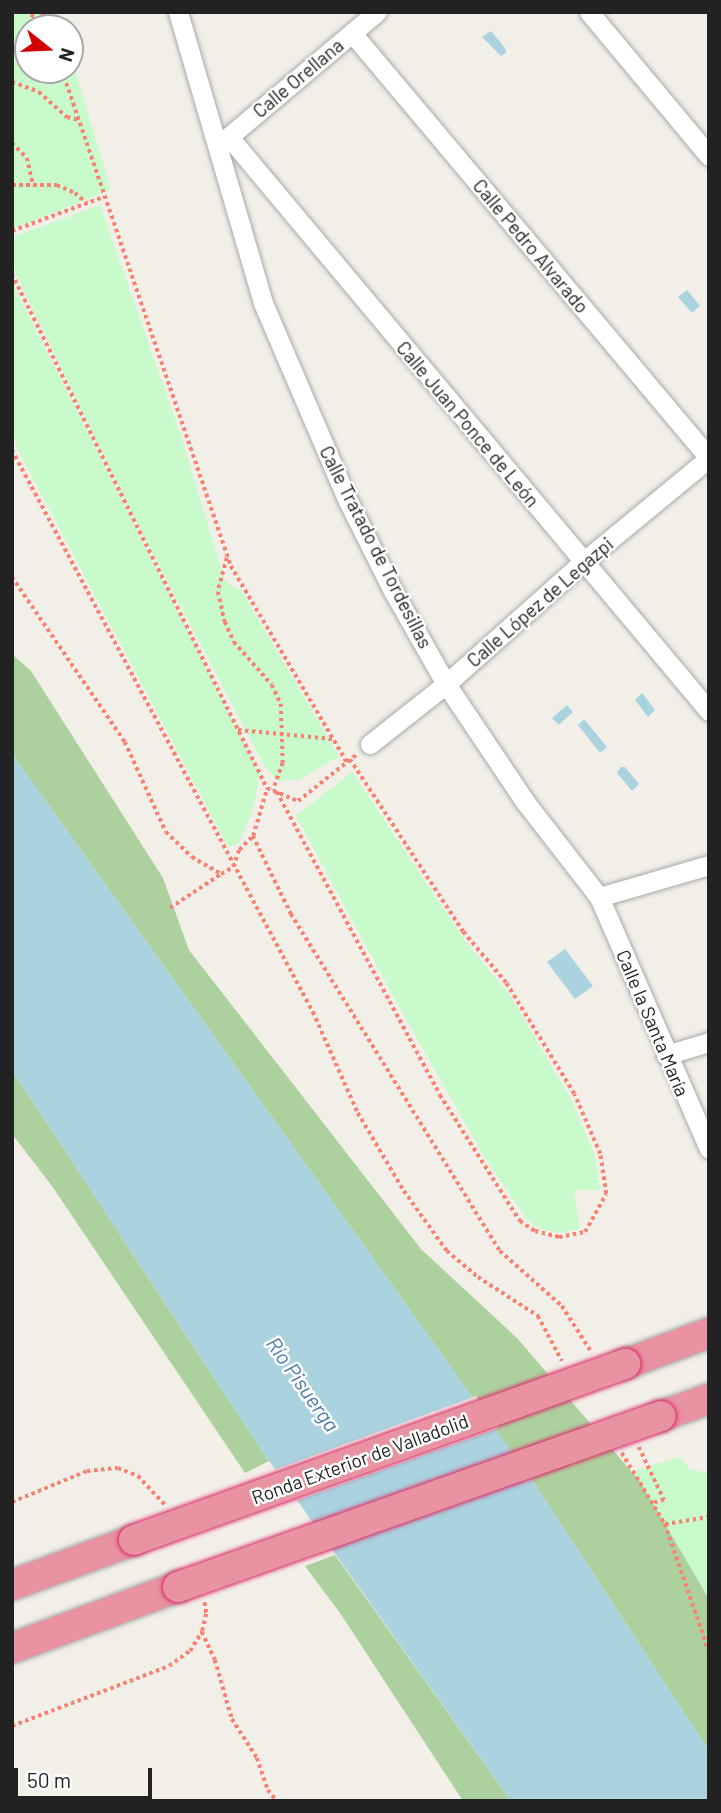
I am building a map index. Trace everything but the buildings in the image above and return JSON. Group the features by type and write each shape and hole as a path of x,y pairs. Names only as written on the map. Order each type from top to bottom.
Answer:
{"highway":[{"name":"Ronda Exterior de Valladolid","path":"12,1585 709,1333"},
{"path":"12,1648 709,1399"}],"street":[{"name":"Calle Tratado de Tordesillas","path":"178,12 224,140 263,303 348,501 446,684 526,803 599,897"},
{"path":"589,12 709,156"},
{"name":"Calle Orellana","path":"224,140 374,13"},
{"name":"Calle Pedro Alvarado","path":"352,33 709,458"},
{"name":"Calle Juan Ponce de León","path":"224,140 709,711"},
{"name":"Calle López de Legazpi","path":"369,744 446,684 583,562 709,458"},
{"path":"599,897 709,865"},
{"name":"Calle la Santa María","path":"599,897 709,1149"},
{"path":"666,1055 709,1042"}],"path":[{"path":"12,53 27,31 33,12"},
{"path":"12,82 39,92 68,117 79,120"},
{"path":"67,84 227,556 347,762"},
{"path":"12,144 27,158 33,185"},
{"path":"12,185 57,185 75,193 87,203"},
{"path":"12,232 104,197"},
{"path":"12,274 267,788 275,791 298,801 350,760 463,932 506,983 574,1094 600,1154 606,1194 584,1232 559,1237 535,1231 520,1221 440,1095 275,791 283,763 281,704 272,685 234,642 225,622 218,592 227,556"},
{"path":"12,450 313,1012 358,1113 428,1228 447,1251 478,1277 538,1316 568,1370"},
{"path":"12,577 125,742 166,832 192,857 221,874"},
{"path":"237,730 333,739"},
{"path":"170,908 233,867 239,850 253,836 267,788"},
{"path":"253,836 291,914 499,1251 562,1306 595,1358"},
{"path":"635,1439 664,1500 654,1503"},
{"path":"621,1451 665,1524 709,1652"},
{"path":"665,1524 709,1517"},
{"path":"12,1726 169,1666 190,1651 201,1632 215,1660 232,1719 257,1758 268,1790 277,1801"}],"green space":[{"path":"12,12 58,12 14,14 14,84 79,84 111,190 12,229"},
{"path":"100,205 181,436 225,581 241,590 339,756 299,780 277,781 264,765 123,497 12,267 12,237"},
{"path":"12,282 260,774 253,808 239,843 228,847 21,456 12,433"},
{"path":"12,654 31,671 163,878 189,950 421,1249 517,1338 643,1485 709,1599 709,1751 536,1486 12,754"},
{"path":"352,772 465,941 511,997 571,1099 595,1156 600,1190 574,1190 580,1229 558,1233 538,1228 527,1219 486,1160 399,1007 296,816"},
{"path":"12,1070 269,1461 245,1473 52,1186 12,1134"},
{"path":"680,1457 689,1469 709,1473 709,1599 634,1471"},
{"path":"335,1555 511,1801 463,1801 342,1616 305,1566"}],"water":[{"path":"491,31 505,48 506,53 501,56 482,37"},
{"path":"687,290 700,306 692,313 678,297"},
{"path":"642,693 655,710 648,717 635,700"},
{"path":"567,705 573,712 559,725 552,718"},
{"path":"584,719 607,747 600,753 578,725"},
{"name":"Río Pisuerga","path":"12,754 536,1486 709,1751 709,1801 511,1801 262,1451 12,1070"},
{"path":"621,767 625,767 639,784 632,791 617,773"},
{"path":"565,949 593,986 575,999 547,962"}],"pier":[{"path":"476,1396 499,1428 293,1502 271,1471"}]}
